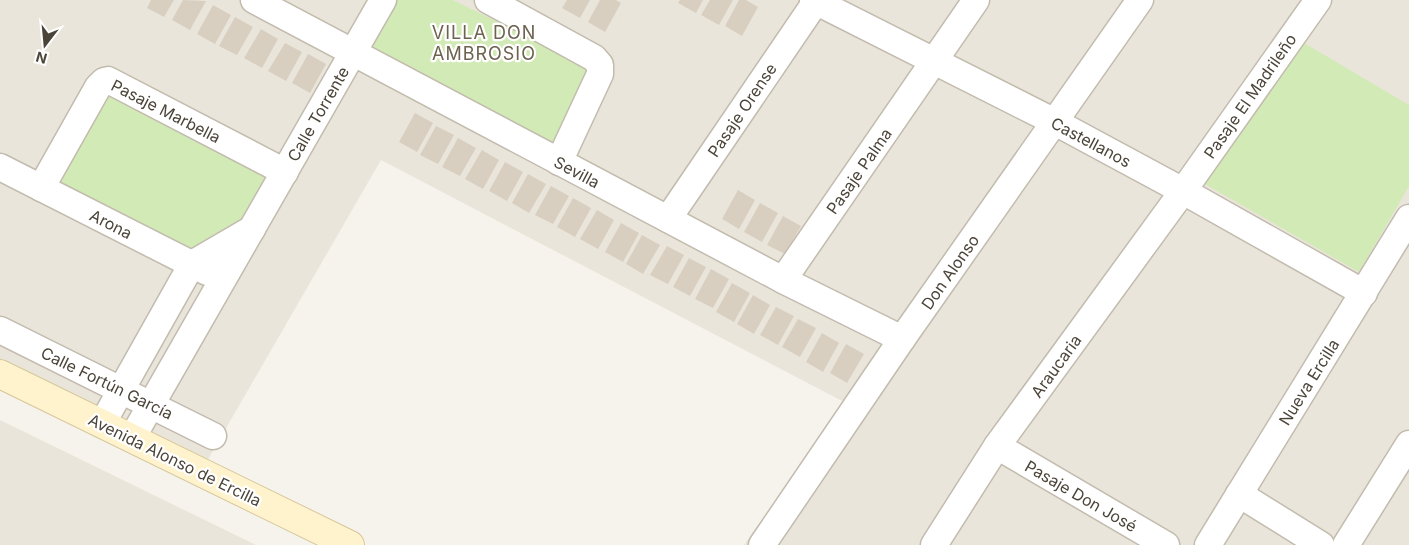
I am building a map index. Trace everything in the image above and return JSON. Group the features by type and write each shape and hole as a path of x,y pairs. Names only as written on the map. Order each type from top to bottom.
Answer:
{"main road":[{"name":"Avenida Alonso de Ercilla","path":"0,374 350,545"}],"street":[{"name":"Sevilla","path":"254,0 668,220 902,340"},
{"name":"Calle Torrente","path":"132,438 383,0"},
{"path":"488,0 594,58 600,65 600,74 559,162"},
{"name":"Castellanos","path":"815,0 1055,122 1183,191 1364,293"},
{"name":"Pasaje Orense","path":"668,220 815,0"},
{"name":"Pasaje Palma","path":"784,280 976,0"},
{"name":"Don Alonso","path":"762,545 902,340 1140,0"},
{"name":"Pasaje El Madrileño","path":"1183,191 1318,0"},
{"name":"Pasaje Marbella","path":"41,188 98,87 108,80 285,172"},
{"name":"Arona","path":"0,168 223,280"},
{"name":"Araucaria","path":"934,545 997,446 1183,191"},
{"name":"Nueva Ercilla","path":"1208,545 1409,218"},
{"name":"Calle Torrente","path":"102,424 192,264 252,228"},
{"name":"Calle Fortún García","path":"0,330 213,436"},
{"path":"1346,545 1409,444"},
{"name":"Pasaje Don José","path":"997,446 1166,545"},
{"path":"1240,494 1321,545"}],"shaded area":[{"path":"0,0 1409,0 1409,545 744,545 844,402 381,160 207,461 0,359"},
{"path":"0,420 256,545 0,545"}],"green space":[{"path":"394,0 453,0 592,68 558,151 367,51"},
{"path":"1304,43 1409,105 1409,186 1359,272 1203,183"},
{"path":"102,88 274,171 245,222 188,256 46,185"}],"building":[{"path":"151,0 174,0 164,17 147,8"},
{"path":"183,0 206,1 190,30 172,20"},
{"path":"567,0 590,0 580,18 562,8"},
{"path":"600,0 616,0 621,3 605,32 588,22"},
{"path":"680,0 703,0 696,13 678,3"},
{"path":"710,0 733,0 719,25 701,15"},
{"path":"739,0 746,0 758,7 742,36 725,26"},
{"path":"213,5 231,15 215,44 197,34"},
{"path":"235,17 253,27 237,55 219,46"},
{"path":"261,29 278,39 262,68 244,58"},
{"path":"285,43 302,52 286,81 268,71"},
{"path":"308,54 326,64 310,93 292,83"},
{"path":"415,113 433,123 417,152 399,142"},
{"path":"436,126 454,135 438,164 420,155"},
{"path":"458,138 476,148 460,176 442,167"},
{"path":"482,150 499,160 483,189 465,179"},
{"path":"505,162 523,172 507,201 489,191"},
{"path":"528,174 546,184 529,213 512,203"},
{"path":"551,186 569,196 553,224 535,215"},
{"path":"738,190 755,200 739,229 722,219"},
{"path":"573,198 591,208 575,237 557,227"},
{"path":"760,203 778,213 762,242 744,232"},
{"path":"597,210 614,220 598,249 580,239"},
{"path":"783,216 801,226 785,254 767,245"},
{"path":"621,223 639,233 623,262 605,252"},
{"path":"642,235 660,245 643,274 626,264"},
{"path":"667,246 684,255 668,284 650,275"},
{"path":"689,258 706,267 690,296 673,287"},
{"path":"711,269 729,279 713,308 695,299"},
{"path":"732,283 750,293 734,322 716,312"},
{"path":"753,295 770,305 754,334 737,324"},
{"path":"776,307 794,316 778,345 760,335"},
{"path":"798,319 816,328 800,357 782,347"},
{"path":"822,333 839,343 823,372 806,362"},
{"path":"846,344 864,354 847,383 830,373"}],"district":[{"name":"VILLA DON AMBROSIO","path":"484,43"}]}
